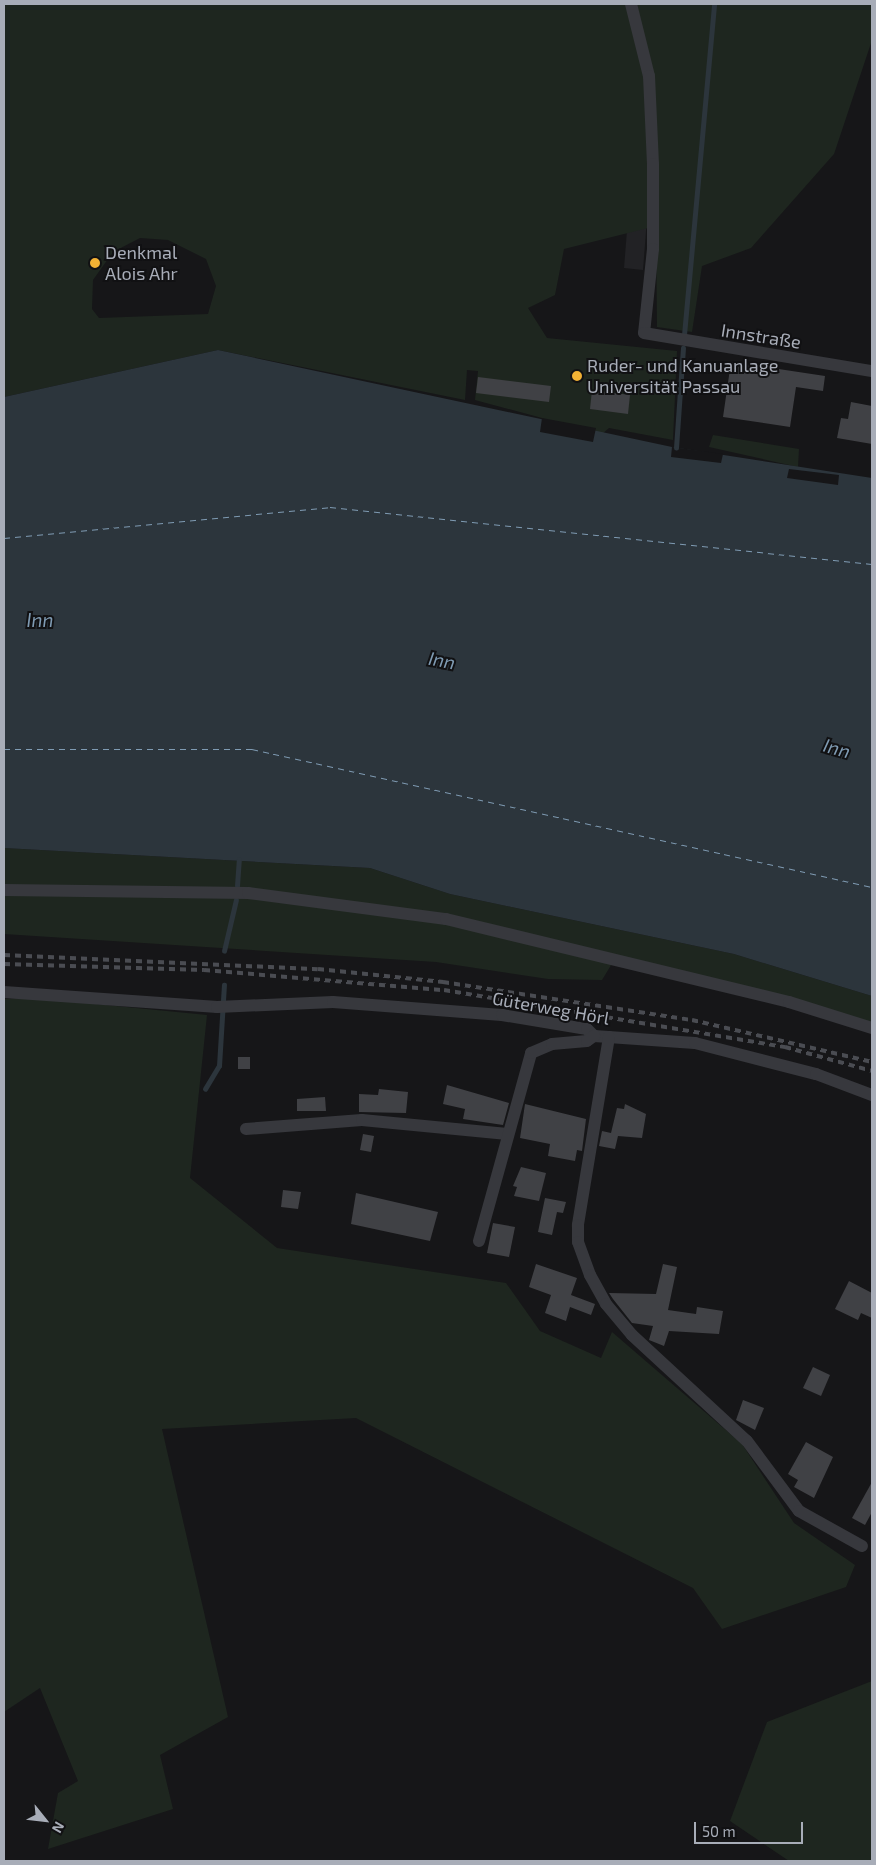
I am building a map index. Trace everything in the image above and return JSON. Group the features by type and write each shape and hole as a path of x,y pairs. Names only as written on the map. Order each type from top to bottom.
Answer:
{"street":[{"name":"Innstraße","path":"631,4 649,76 653,164 652,249 644,333 872,371"},
{"path":"4,890 248,893 446,919 789,1002 872,1028"},
{"name":"Güterweg Hörl","path":"4,992 217,1007 241,1008 300,1003 380,1005 502,1015 587,1029 594,1036 695,1044 816,1074 872,1096"},
{"path":"479,1242 530,1054 552,1044 587,1042 594,1036"},
{"path":"610,1037 578,1225 578,1242 590,1275 606,1304 632,1335 747,1441 799,1511 862,1546"},
{"path":"246,1129 362,1120 508,1134"}],"shaded area":[{"path":"4,4 872,4 872,40 834,154 751,248 702,266 692,332 657,327 656,226 564,249 555,295 528,308 547,338 677,351 673,440 609,428 593,442 542,418 475,400 478,371 467,370 465,400 218,350 4,397","holes":["140,238 168,240 206,259 216,286 208,314 99,318 92,309 93,280 113,252"]},
{"path":"650,180 643,270 624,268 631,181"},
{"path":"713,435 799,449 798,467 709,447"},
{"path":"4,848 370,868 450,894 734,954 872,996 872,1024 616,957 602,980 548,979 436,962 4,934"},
{"path":"35,998 207,1015 190,1178 277,1248 506,1283 540,1331 601,1358 612,1332 742,1444 794,1523 855,1565 846,1587 722,1629 693,1588 356,1418 162,1429 228,1717 160,1755 173,1809 48,1849 58,1793 78,1781 40,1688 4,1712 4,999"},
{"path":"872,1681 872,1861 789,1861 730,1821 767,1722"}],"water":[{"name":"Inn","path":"218,350 672,447 872,478 872,996 734,954 450,894 370,868 4,848 4,397"}],"pier":[{"path":"542,418 596,428 593,442 540,432"},
{"path":"672,447 723,454 721,463 671,457"},
{"path":"789,469 839,475 838,485 787,478"}],"building":[{"path":"731,362 825,376 823,391 796,387 790,427 723,417"},
{"path":"478,377 551,386 549,402 476,393"},
{"path":"592,390 630,395 628,414 590,409"},
{"path":"851,402 872,406 872,444 837,438 841,418 848,419"},
{"path":"238,1057 250,1057 250,1069 238,1069"},
{"path":"447,1085 509,1103 503,1125 463,1119 465,1109 443,1104"},
{"path":"379,1089 408,1092 406,1113 359,1112 359,1094 378,1095"},
{"path":"325,1097 326,1111 297,1111 297,1099"},
{"path":"525,1104 586,1119 582,1151 577,1150 575,1161 548,1156 550,1144 520,1138"},
{"path":"625,1104 646,1114 642,1138 618,1136 615,1149 599,1146 602,1131 611,1133 617,1108 624,1109"},
{"path":"363,1134 374,1136 371,1152 360,1150"},
{"path":"521,1167 546,1173 539,1201 514,1196 517,1187 513,1186"},
{"path":"283,1190 301,1192 298,1209 281,1207"},
{"path":"356,1193 438,1212 430,1241 351,1224"},
{"path":"545,1198 566,1202 563,1213 557,1212 552,1235 538,1232"},
{"path":"493,1223 515,1227 509,1257 487,1253"},
{"path":"536,1264 577,1278 571,1295 595,1304 591,1315 570,1307 566,1321 545,1313 551,1295 529,1287"},
{"path":"663,1264 677,1267 668,1310 696,1314 697,1307 723,1311 719,1334 669,1331 664,1346 649,1340 653,1326 632,1323 609,1293 656,1294"},
{"path":"849,1281 872,1293 872,1318 861,1313 858,1320 835,1309"},
{"path":"813,1367 830,1375 821,1396 803,1388"},
{"path":"743,1400 764,1408 755,1430 736,1420"},
{"path":"806,1442 833,1457 814,1498 794,1487 798,1480 788,1474"},
{"path":"872,1482 872,1512 865,1525 852,1518"}],"waterway":[{"path":"684,335 714,4"},
{"path":"676,448 683,348"},
{"path":"237,886 239,860"},
{"path":"224,951 236,900"},
{"path":"205,1089 219,1066 224,985"}],"ferry route":[{"path":"4,538 330,507 872,564"},
{"path":"4,749 252,749 872,887"}],"railway":[{"path":"4,955 318,969 443,982 692,1020 872,1062"},
{"path":"4,964 204,970 444,990 785,1047 872,1071"}],"place":[{"name":"Denkmal Alois Ahr","path":"95,263"},
{"name":"Ruder- und Kanuanlage Universität Passau","path":"577,376"}]}
